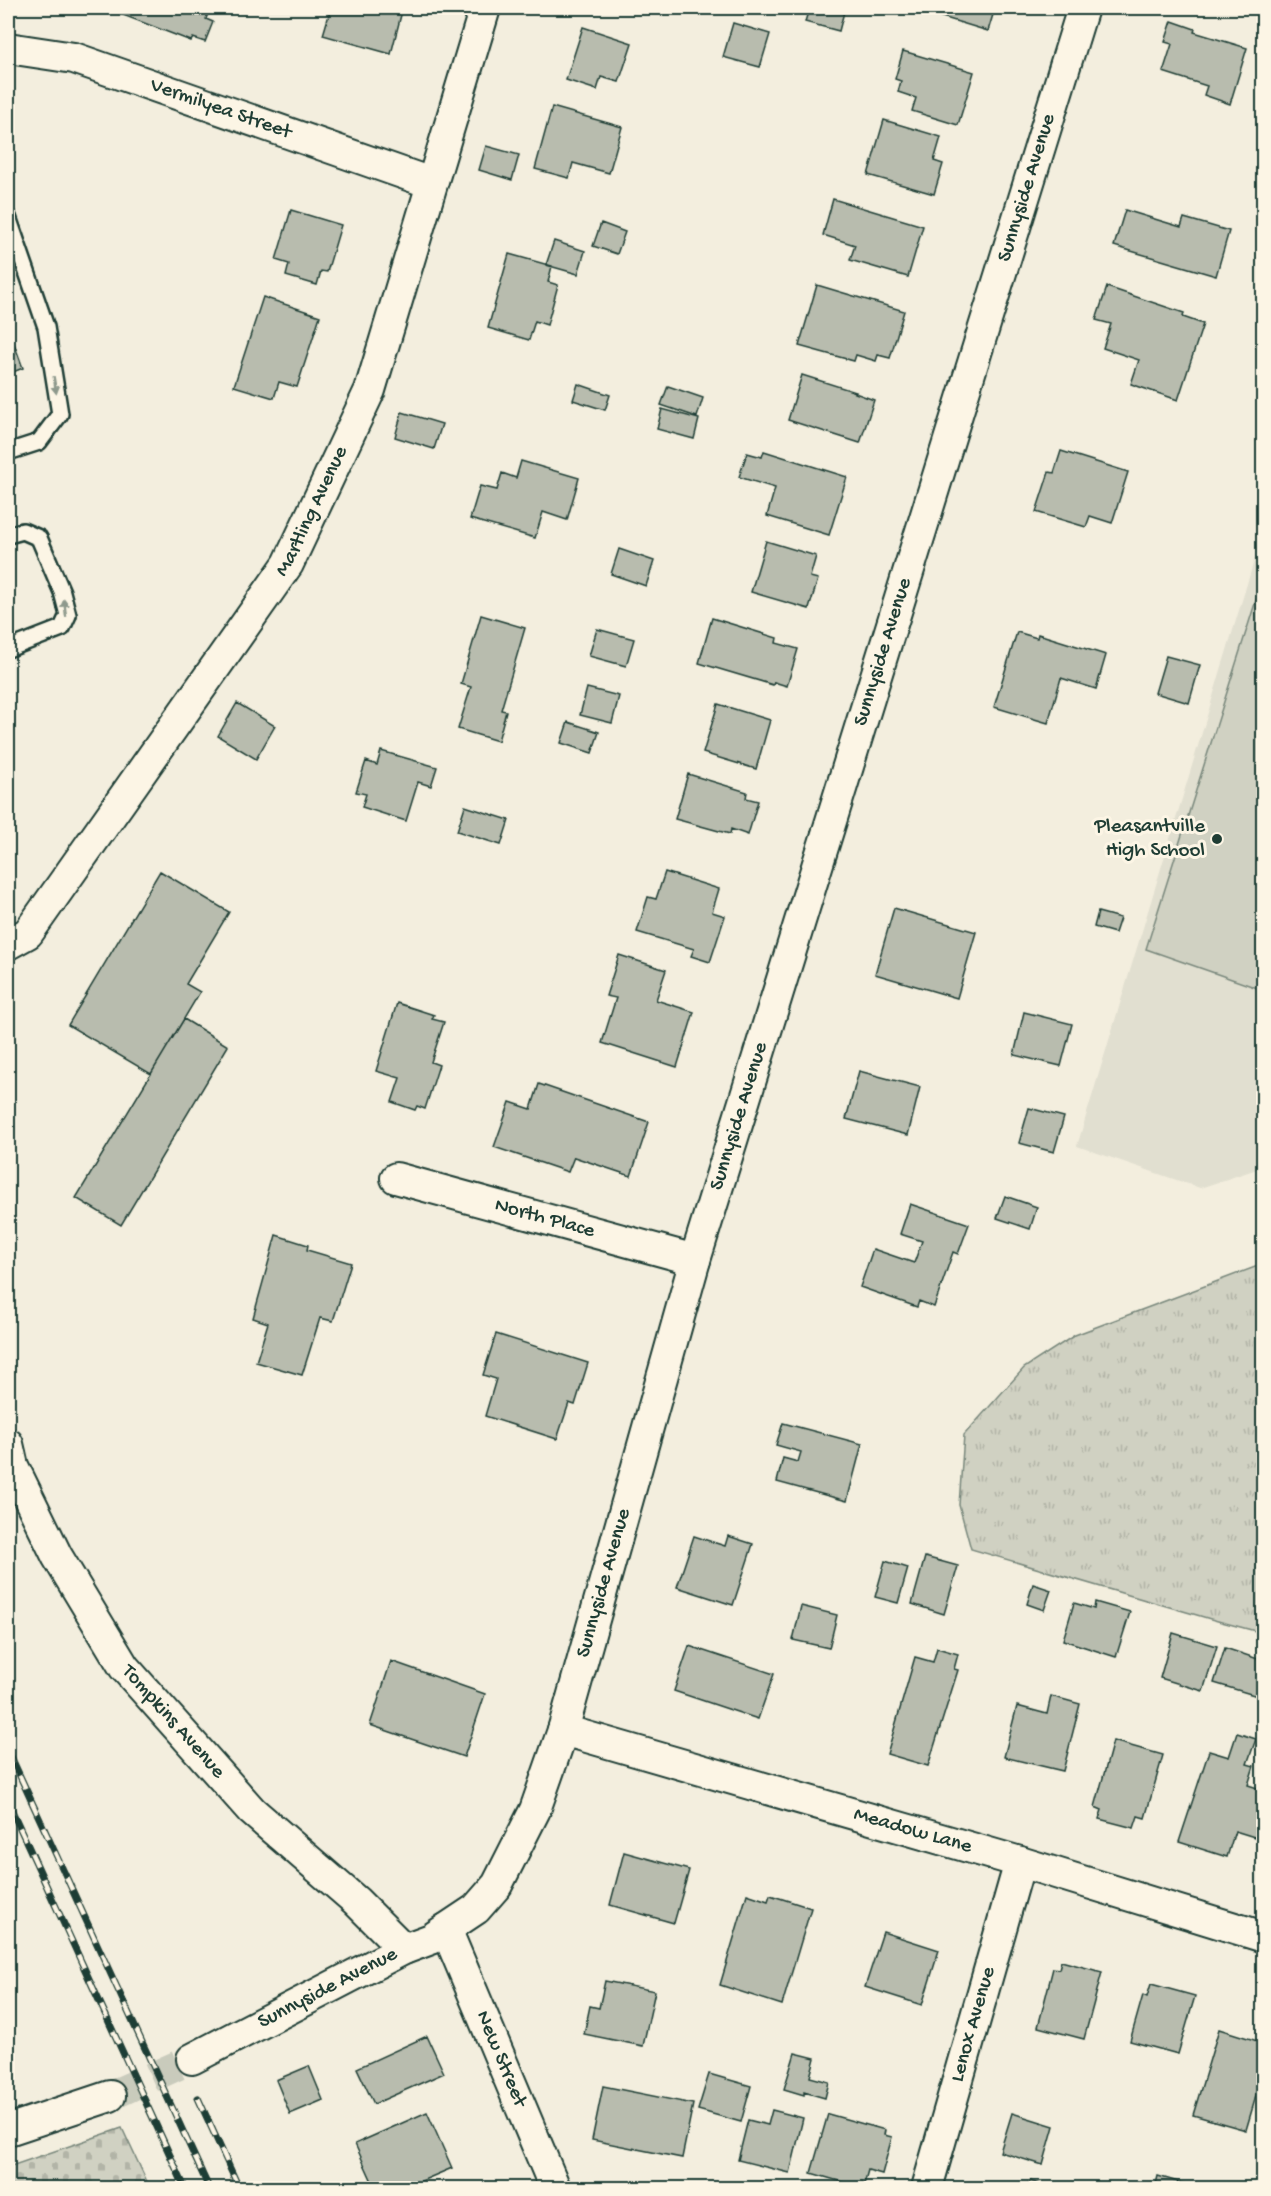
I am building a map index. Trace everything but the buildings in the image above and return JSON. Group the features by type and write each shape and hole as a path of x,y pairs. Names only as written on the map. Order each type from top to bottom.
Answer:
{"street":[{"name":"Martling Avenue","path":"8,944 28,933 288,564 370,390 485,8"},
{"name":"Sunnyside Avenue","path":"192,2059 404,1949 431,1940 476,1909 497,1885 535,1810 563,1730 695,1260 1083,8"},
{"name":"Vermilyea Street","path":"8,48 74,58 431,183"},
{"name":"North Place","path":"396,1178 695,1260"},
{"name":"Tompkins Avenue","path":"8,1444 13,1466 57,1556 124,1667 252,1811 356,1901 404,1949"},
{"name":"Meadow Lane","path":"563,1730 1020,1862 1263,1937"},
{"name":"Lenox Avenue","path":"927,2188 1020,1862"},
{"name":"New Street","path":"446,1929 555,2188"},
{"path":"8,2130 110,2096"}],"lane":[{"path":"8,217 46,327 60,414 39,442 8,452"},
{"path":"8,535 22,531 39,538 62,591 68,615 62,628 8,649"}],"shaded area":[{"name":"Pleasantville High School","path":"1263,531 1263,1167 1200,1188 1077,1146"}],"green space":[{"path":"1263,578 1264,990 1146,949"},
{"path":"1263,1264 1263,1633 971,1549 959,1505 964,1435 1024,1368 1075,1335"},
{"path":"122,2128 150,2188 8,2188 8,2167"}],"tunnel":[{"path":"110,2096 192,2059"}],"railway":[{"path":"8,1750 209,2188"},
{"path":"8,1802 185,2188"},
{"path":"198,2098 239,2188"}],"place":[{"name":"Pleasantville High School","path":"1217,839"}]}
